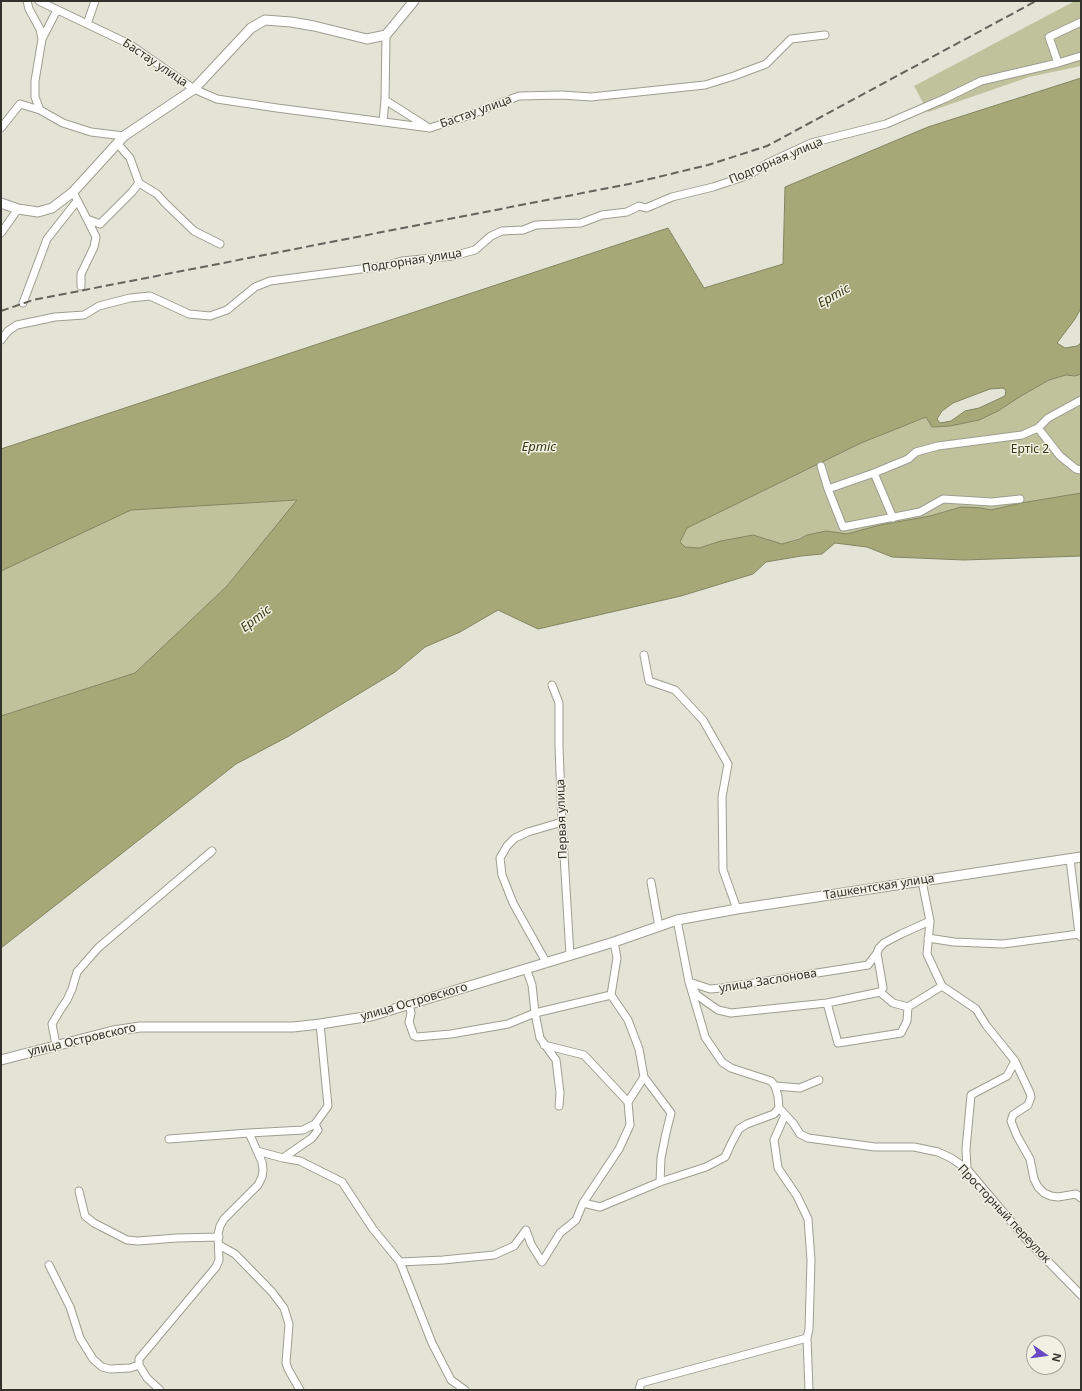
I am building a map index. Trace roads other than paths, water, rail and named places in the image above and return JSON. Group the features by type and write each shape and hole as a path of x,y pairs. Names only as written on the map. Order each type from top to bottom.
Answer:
{"main road":[{"path":"1,203 18,209 38,212 52,208 73,192 124,136 194,89 251,28 265,20 314,26 367,39 386,35 414,1"},
{"name":"Ташкентская улица","path":"677,920 737,909 1081,857"},
{"name":"улица Островского","path":"1,1060 113,1031 140,1027 293,1027 371,1016 614,942 677,920"}],"street":[{"path":"27,1 29,9 40,29 42,39"},
{"name":"Бастау улица","path":"39,1 129,44 194,89 217,98 430,128 519,96 562,95 591,97 705,85 766,64 791,39 825,35"},
{"path":"87,24 95,1"},
{"path":"40,110 35,97 35,81 42,39 57,10"},
{"path":"1058,63 1049,37 1081,22"},
{"path":"383,122 385,100 386,35"},
{"name":"Подгорная улица","path":"1,340 8,331 17,325 55,317 84,315 99,306 130,298 150,296 189,314 210,316 227,310 255,287 270,281 384,266 402,260 453,256 475,250 491,236 502,231 523,230 536,225 581,223 602,215 626,212 639,206 646,208 672,197 713,187 749,175 768,163 811,144 886,124 982,81 1081,56"},
{"path":"385,100 430,128"},
{"path":"1,128 20,104 40,110 70,126 91,132 124,136"},
{"path":"117,143 130,158 139,183 157,194 194,231 220,244"},
{"path":"87,219 100,224 139,183"},
{"path":"73,192 96,238 94,247 81,274 81,286"},
{"path":"23,303 47,239 77,201"},
{"path":"1,233 18,209"},
{"path":"828,489 908,459 916,452 938,446 1022,435 1038,428 1048,418 1081,400"},
{"path":"1038,428 1060,456 1081,470"},
{"path":"821,466 828,489 843,527 920,512 943,499 992,502 1020,499"},
{"path":"874,473 893,518"},
{"path":"644,655 649,680 675,690 703,720 728,764 722,796 723,870 737,909"},
{"name":"Первая улица","path":"552,685 559,703 562,822 570,955"},
{"path":"546,962 513,903 502,875 500,858 507,846 515,838 528,832 562,822"},
{"path":"56,1045 52,1024 67,1000 77,972 98,948 212,851"},
{"path":"928,938 954,942 1003,944 1080,936 1070,859"},
{"path":"922,881 930,921 927,954 942,986 976,1009 986,1025 1015,1061 1031,1097 1028,1105 1013,1115 1011,1121 1017,1136 1030,1159 1034,1179 1038,1187 1044,1193 1058,1197 1076,1194 1081,1198"},
{"path":"651,882 659,927"},
{"path":"583,1203 600,1207 660,1182 706,1167 726,1157 739,1129 747,1124 774,1114 779,1108 775,1086 771,1081 731,1068 722,1062 705,1037 689,982 677,920"},
{"name":"улица Заслонова","path":"689,982 710,989 722,988 868,965 884,943 930,921"},
{"path":"614,942 617,958 611,996 628,1020 639,1049 644,1077 671,1113 661,1158 660,1182"},
{"path":"877,953 883,988 880,992 893,1003 908,1007 942,986"},
{"path":"526,968 532,985 535,1013 540,1038 556,1060 560,1093 559,1106"},
{"name":"улица Заслонова","path":"689,982 697,995 708,1004 718,1010 731,1013 827,1003 880,992"},
{"path":"408,1004 411,1013 409,1022 414,1036 418,1037 451,1034 508,1024 535,1013 611,996"},
{"path":"827,1003 838,1044 901,1033 907,1021 908,1007"},
{"path":"170,1139 302,1130 315,1124 328,1106 320,1024"},
{"path":"544,1045 584,1055 628,1102"},
{"path":"967,1170 966,1149 971,1094 1006,1076 1015,1061"},
{"path":"400,1262 494,1255 514,1246 526,1230 531,1244 542,1262 560,1233 576,1220 583,1203 619,1149 630,1125 628,1102 644,1077"},
{"path":"775,1086 800,1088 819,1080"},
{"name":"Просторный переулок","path":"779,1108 800,1134 808,1138 875,1147 914,1147 938,1152 951,1158 967,1170 1025,1238 1081,1295"},
{"path":"785,1115 774,1140 778,1168 797,1196 808,1219 811,1260 809,1329 807,1338 809,1390"},
{"path":"283,1158 312,1138 318,1130 315,1124"},
{"path":"49,1265 70,1307 80,1338 94,1359 102,1367 110,1369 130,1368 139,1362 216,1267 219,1260 218,1234 220,1226 224,1219 258,1185 262,1177 262,1162 249,1133"},
{"path":"257,1151 300,1161 342,1182 373,1229 400,1262 432,1343 451,1380 465,1390"},
{"path":"79,1191 85,1216 127,1240 138,1241 177,1238 219,1241 235,1254 272,1292 284,1308 289,1324 286,1363 300,1390"},
{"path":"639,1390 641,1383 807,1338"},
{"path":"139,1362 147,1378 160,1390"}],"water":[{"name":"Ертіс","path":"1081,78 1081,308 1075,319 1057,343 1065,348 1077,346 1081,343 1081,374 1075,376 1066,375 1049,380 998,411 979,420 950,426 932,427 926,417 861,443 687,528 680,542 685,547 699,548 721,541 753,535 782,544 807,535 826,531 847,534 880,525 930,516 961,507 991,510 1021,503 1081,493 1081,556 964,560 892,557 867,547 835,543 822,554 766,562 753,574 681,596 538,629 498,610 460,632 425,647 395,672 289,736 236,764 1,948 1,716 135,673 227,586 297,500 131,510 1,571 1,449 668,228 704,288 783,264 785,187 928,127","holes":["1003,388 1006,390 1005,396 979,408 965,411 951,421 940,423 937,419 942,411 953,403 990,389"]}],"railway":[{"path":"1,311 33,300 629,184 708,165 767,146 1036,1"}],"park label":[{"name":"Ертіс 2","path":"1030,450"}]}
